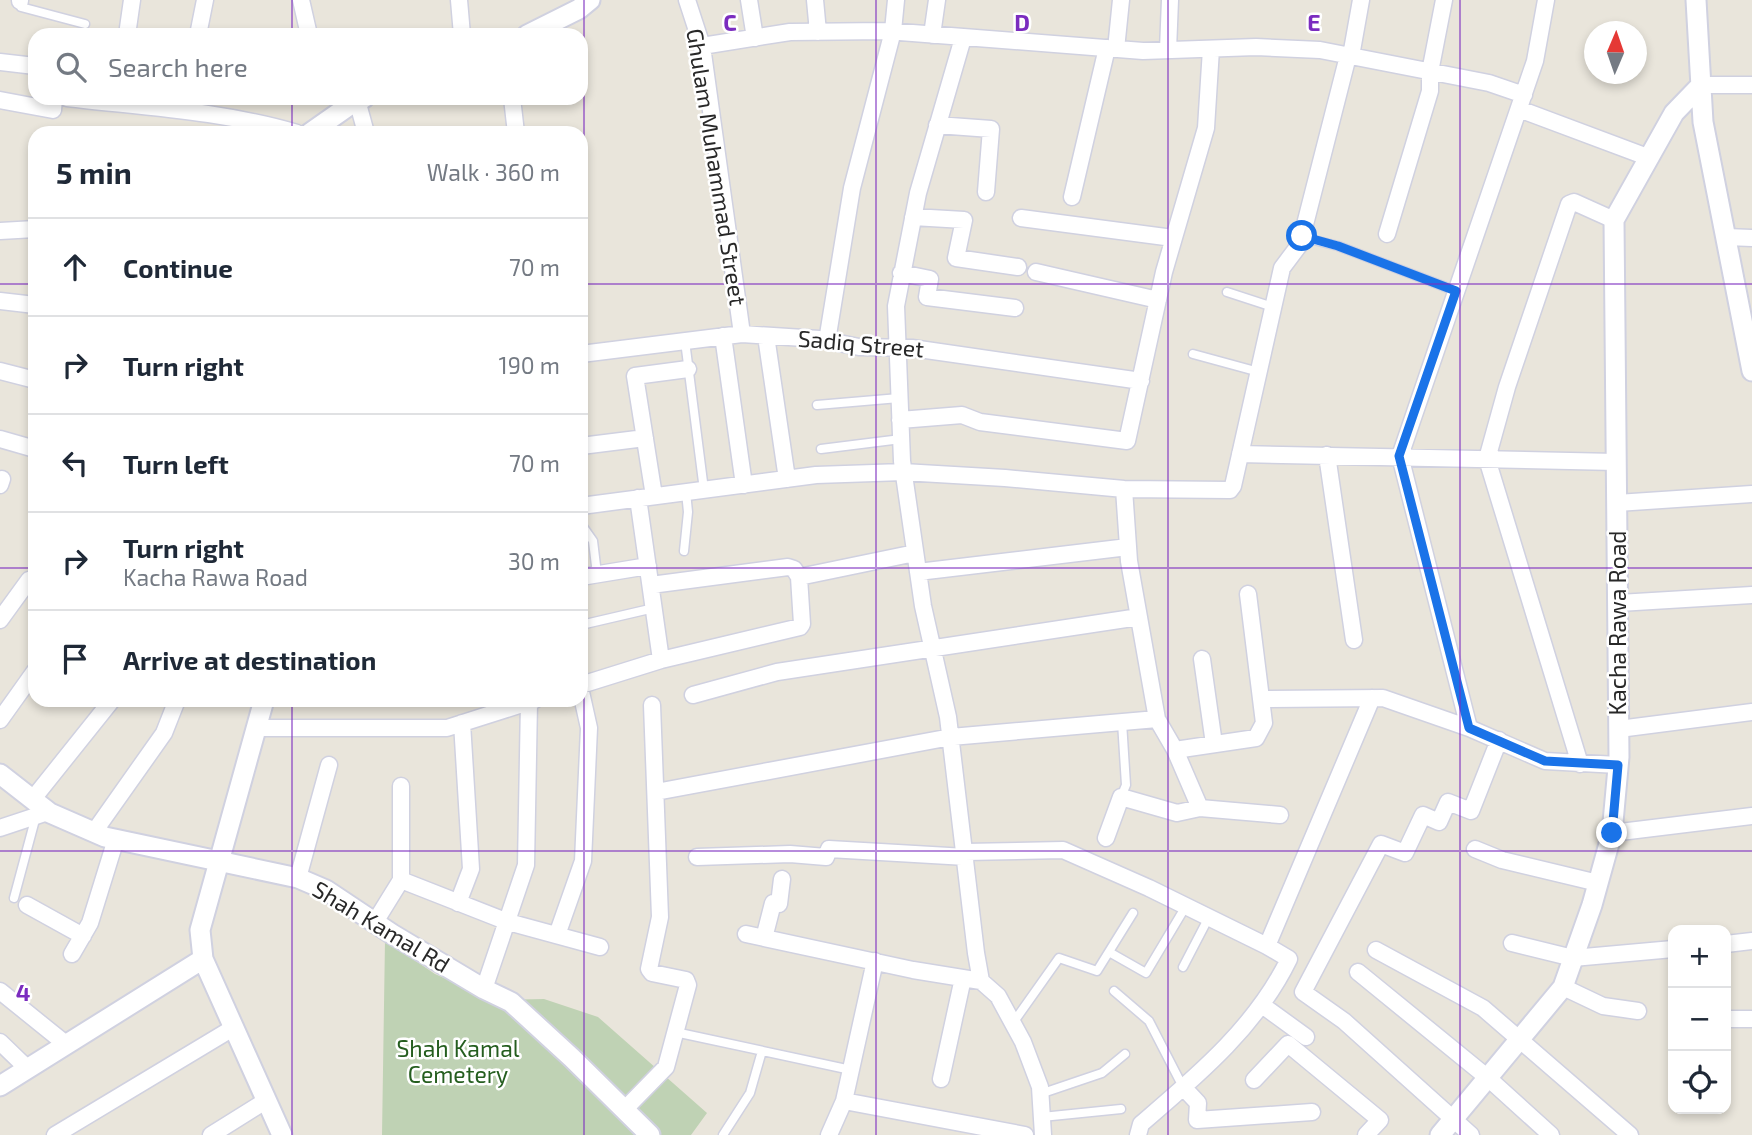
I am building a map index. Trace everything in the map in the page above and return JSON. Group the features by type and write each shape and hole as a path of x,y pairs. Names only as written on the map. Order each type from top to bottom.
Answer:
{"street":[{"path":"128,28 132,0"},
{"path":"199,28 205,0"},
{"path":"301,0 307,28"},
{"path":"459,0 461,28"},
{"path":"541,28 579,9 590,0"},
{"name":"Ghulam Muhammad Street","path":"687,0 702,46 742,334"},
{"path":"749,0 755,37"},
{"path":"815,0 818,32"},
{"path":"827,341 852,188 893,31 897,0"},
{"path":"932,35 937,0"},
{"path":"1072,197 1111,49 1121,0"},
{"path":"1168,50 1170,0"},
{"path":"588,505 816,475 903,472 1124,489 1230,490 1282,268 1300,244 1361,0"},
{"path":"1387,234 1430,91 1430,72 1444,0"},
{"path":"1469,728 1399,456 1535,61 1546,0"},
{"path":"1696,0 1703,122 1752,371"},
{"path":"702,46 790,32 893,31 1111,49 1281,48 1320,51 1489,83 1521,102 1650,158"},
{"path":"963,37 912,218 896,306 903,472 918,572 951,737 981,981"},
{"path":"900,420 962,415 980,422 1126,442 1129,439 1173,239 1206,128 1211,49"},
{"path":"0,62 28,65"},
{"path":"1701,85 1752,85"},
{"name":"Kacha Rawa Road","path":"1440,1135 1563,987 1612,833 1619,729 1615,220 1674,113 1701,85"},
{"path":"0,100 53,110 53,105"},
{"path":"125,105 274,126"},
{"path":"317,126 337,105"},
{"path":"361,105 365,126"},
{"path":"513,105 515,126"},
{"path":"937,125 991,129 986,192"},
{"path":"1580,764 1487,459 1507,387 1569,204 1574,202 1615,220"},
{"path":"912,218 964,220 956,258 1018,267"},
{"path":"1021,218 1173,239"},
{"path":"0,231 28,229"},
{"path":"1726,237 1752,238"},
{"path":"1036,272 1158,300"},
{"path":"901,273 930,279 927,297 1015,308"},
{"path":"0,301 28,303"},
{"name":"Sadiq Street","path":"588,353 742,334 827,341 859,347 912,348 1141,381"},
{"path":"723,336 744,485"},
{"path":"766,336 787,479"},
{"path":"661,660 648,566 645,438 635,376 688,369"},
{"path":"0,371 28,378"},
{"path":"588,445 645,438"},
{"path":"0,439 28,447"},
{"path":"1240,454 1616,462"},
{"path":"1327,455 1354,640"},
{"path":"1124,489 1128,547 1157,719 1175,750 1200,808"},
{"path":"1617,503 1752,494"},
{"path":"918,572 1128,547"},
{"path":"799,577 915,554"},
{"path":"589,576 648,566"},
{"path":"588,683 661,660 800,627 802,624 799,577 794,569 788,567 650,585"},
{"path":"0,620 28,581"},
{"path":"1175,750 1256,738 1264,723 1248,594"},
{"path":"1619,603 1752,595"},
{"path":"693,695 776,672 1139,617"},
{"path":"1202,659 1214,744"},
{"path":"0,719 28,681"},
{"path":"1267,946 1372,698"},
{"path":"1261,699 1383,698 1469,728 1545,761 1618,765"},
{"path":"624,1110 666,1067 687,983 686,980 652,973 649,969 660,917 652,705"},
{"path":"0,828 39,809 107,707"},
{"path":"94,832 164,733 174,707"},
{"path":"261,707 200,930 203,959 282,1135"},
{"path":"257,728 447,728 513,707"},
{"path":"484,989 526,865 532,707"},
{"path":"557,936 583,861 589,728 584,707"},
{"path":"1619,729 1752,712"},
{"path":"656,792 951,737 1157,719"},
{"path":"458,902 471,869 462,723"},
{"path":"1471,1135 1344,1021 1303,992 1381,844 1405,853 1423,815 1439,822 1448,802 1471,811 1499,740"},
{"path":"298,878 329,765"},
{"name":"Shah Kamal Rd","path":"0,774 39,809 94,832 220,863 298,878 326,890 484,989 510,1002 572,1058 650,1135"},
{"path":"375,922 401,880 401,786"},
{"path":"1106,838 1121,797 1177,813 1200,808 1280,815"},
{"path":"1612,833 1752,816"},
{"path":"72,954 90,923 116,839"},
{"path":"697,858 790,854 827,857 829,849 965,855 1063,850 1209,917 1289,960 1262,1005 1206,1068 1141,1124 1138,1135"},
{"path":"1475,849 1502,860 1598,883"},
{"path":"764,938 773,903 779,904 782,879"},
{"path":"401,880 508,922 600,947"},
{"path":"20,901 83,936"},
{"path":"746,934 981,981 998,996 1023,1042 1040,1094 1043,1135"},
{"path":"1731,943 1752,941"},
{"path":"1512,943 1573,957 1668,948"},
{"path":"1376,950 1483,1008 1630,1135"},
{"path":"0,1086 203,959"},
{"path":"829,1135 844,1101 874,961"},
{"path":"1358,972 1488,1078 1551,1135"},
{"path":"941,1079 962,978"},
{"path":"1563,987 1604,1006 1638,1011"},
{"path":"0,990 67,1045"},
{"path":"1262,1005 1306,1037"},
{"path":"1731,1019 1752,1019"},
{"path":"55,1135 233,1028"},
{"path":"0,1042 28,1069"},
{"path":"1254,1080 1287,1044 1380,1120 1366,1135"},
{"path":"1183,1087 1198,1103 1197,1120 1312,1112"},
{"path":"211,1135 267,1100"},
{"path":"844,1101 1025,1135"}],"lane":[{"path":"20,1 21,8 85,24"},
{"path":"1302,236 1338,246 1456,291"},
{"path":"1227,292 1273,307"},
{"path":"685,341 704,490"},
{"path":"1193,354 1259,372"},
{"path":"817,405 899,398"},
{"path":"821,449 901,439"},
{"path":"684,551 688,512 685,492"},
{"path":"588,534 593,541 589,576"},
{"path":"588,623 654,608"},
{"path":"1121,797 1126,785 1122,722"},
{"path":"20,901 39,809"},
{"path":"1109,952 1146,974 1186,906"},
{"path":"1013,1023 1059,958 1097,971 1133,913"},
{"path":"1183,967 1209,917"},
{"path":"1114,991 1149,1021 1183,1087"},
{"path":"675,1032 850,1070"},
{"path":"723,1135 750,1093 762,1051"},
{"path":"1040,1094 1102,1073 1125,1054"},
{"path":"1042,1117 1121,1109"}],"green space":[{"name":"Shah Kamal Cemetery","path":"385,940 435,974 483,995 498,1000 544,999 598,1017 707,1113 691,1135 382,1135"}],"route":[{"path":"1302,236 1338,246 1456,291 1399,456 1469,728 1545,761 1618,765 1612,833"}]}
